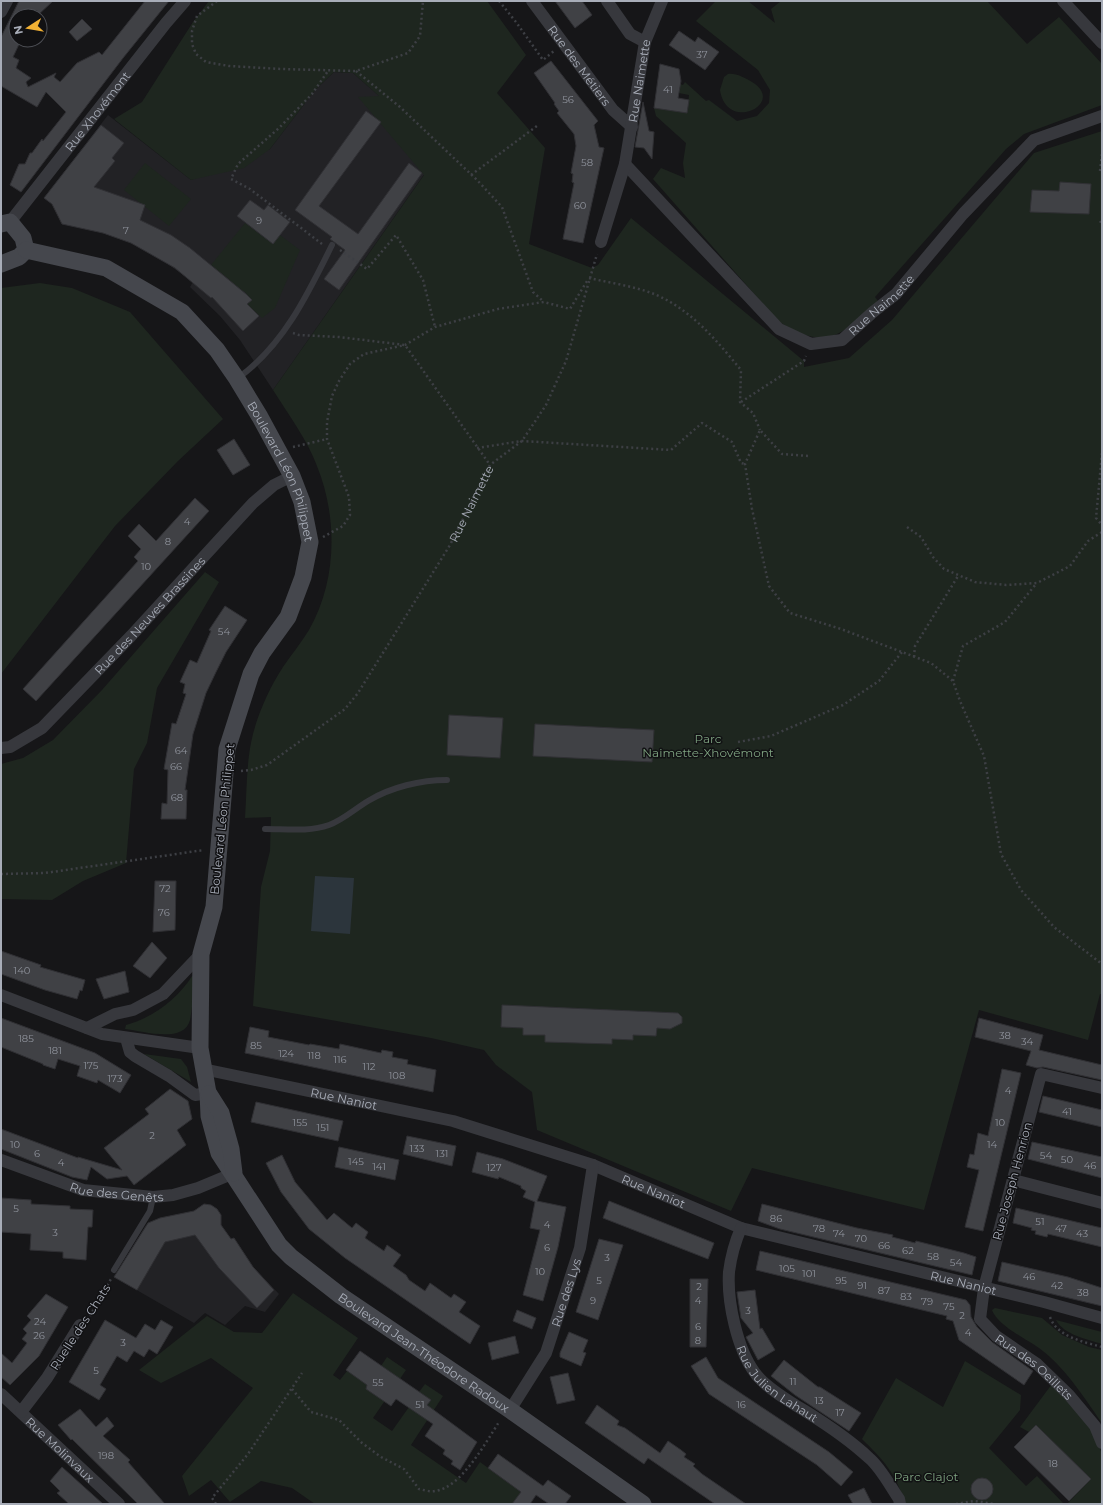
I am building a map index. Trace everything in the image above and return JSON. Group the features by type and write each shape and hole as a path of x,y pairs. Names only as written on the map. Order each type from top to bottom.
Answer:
{"street":[{"path":"1,12 7,1"},
{"name":"Rue Xhovémont","path":"6,223 185,1"},
{"name":"Rue des Métiers","path":"532,1 613,110 632,127"},
{"path":"607,1 630,34 646,42"},
{"name":"Rue Naimette","path":"602,242 625,164 646,42 662,1"},
{"path":"1063,1 1102,43"},
{"name":"Rue Naimette","path":"811,344 842,340 896,294 963,214 1034,140 1102,116"},
{"path":"625,164 779,329 811,344"},
{"path":"1,264 19,256 26,250 23,238 6,223"},
{"name":"Boulevard Léon Philippet","path":"26,250 106,268 182,312 218,350 237,379 279,450 292,476 302,502 310,542 303,577 288,617 262,653 251,674 227,749 214,907 201,954 200,1048 203,1069"},
{"name":"Rue des Neuves Brassines","path":"1,748 10,747 42,728 131,636 253,503 274,485 292,476"},
{"path":"87,1028 115,1014 133,1010 163,994 201,954"},
{"path":"1,995 102,1034 200,1048"},
{"path":"126,1038 130,1052 135,1056 169,1076 195,1095 208,1093"},
{"name":"Boulevard Jean-Théodore Radoux","path":"203,1069 208,1093 209,1116 219,1153 234,1173 257,1213 279,1245 291,1257 361,1310 509,1409 643,1504"},
{"name":"Rue Naniot","path":"203,1069 453,1121 593,1165 741,1228 1044,1302 1102,1318"},
{"name":"Rue Joseph Henrion","path":"984,1288 1041,1074 1102,1088"},
{"name":"Rue des Genêts","path":"1,1160 83,1190 153,1197 173,1195 198,1188 234,1173"},
{"name":"Rue des Lys","path":"509,1409 546,1353 580,1248 593,1165"},
{"path":"1012,1180 1102,1202"},
{"name":"Rue Julien Lahaut","path":"741,1228 733,1249 730,1265 730,1297 734,1325 744,1353 755,1373 782,1396 870,1458 899,1499 900,1504"},
{"name":"Rue des Oeillets","path":"984,1288 980,1319 996,1336 1037,1364 1069,1395 1095,1426 1102,1443"},
{"name":"Ruelle des Chats","path":"21,1412 47,1378 80,1325"},
{"name":"Rue Molinvaux","path":"1,1394 119,1504"}],"lane":[{"path":"237,379 254,367 274,345 306,296 331,247"},
{"path":"265,829 304,830 330,825 370,800 402,787 430,780 447,780"},
{"name":"Ruelle des Chats","path":"114,1270 150,1211 153,1197"}],"path":[{"path":"217,1 197,16 192,31 192,44 196,54 206,62 266,68 356,71 408,53 420,36 422,1"},
{"path":"499,1 543,60"},
{"path":"328,70 312,94 279,128 238,164 231,179 250,189 331,247 367,269 396,235 423,280 435,328"},
{"path":"356,71 400,108 471,175 502,207 533,292 544,302"},
{"path":"471,175 537,126"},
{"path":"1100,171 1102,154"},
{"name":"Rue Naimette","path":"224,773 251,770 267,765 345,709 358,693 450,545 490,465 522,441 546,405 566,361 589,278 602,242"},
{"path":"310,542 334,532 343,526 350,515 349,497 327,439 327,422 332,396 350,364 364,354 405,345 435,328 498,308 544,302 570,309 589,278 654,294 682,309 714,338 741,370 740,402"},
{"path":"284,330 299,335 339,337 405,345 476,448 490,465"},
{"path":"740,402 804,361 811,344"},
{"path":"740,402 753,413 760,430 782,454 808,456"},
{"path":"476,448 522,441 671,450 702,423 732,442 741,463 745,464"},
{"path":"760,430 745,464 752,509 769,586 790,613 841,629 931,663 953,681 984,756 1001,854 1021,890 1049,921 1088,955 1102,964"},
{"path":"279,450 327,439"},
{"path":"1102,453 1096,518 1102,525"},
{"path":"906,527 921,537 933,556 944,569 975,582 1006,585 1036,583 1070,566 1088,541 1102,532"},
{"path":"914,656 915,646 958,576"},
{"path":"953,681 963,646 1005,622 1036,583"},
{"path":"738,742 771,736 843,705 879,681 902,652"},
{"path":"1,874 45,873 218,848"},
{"name":"Ruelle des Chats","path":"80,1325 85,1324 114,1274 114,1270"},
{"path":"1044,1302 1051,1321 1060,1331 1080,1341 1102,1347"},
{"path":"216,1504 212,1498 248,1454 302,1374"},
{"path":"292,1389 310,1412 339,1420 362,1443 381,1457 404,1470 419,1489 435,1491 448,1487 470,1465 509,1409"},
{"path":"956,1504 974,1501 995,1504"}],"shaded area":[{"path":"334,72 353,73 393,108 430,166 273,390 240,340 220,316 190,287 193,282 158,257 131,243 103,233 44,198 108,115 191,180 270,149 315,90"},
{"path":"315,876 354,878 350,934 311,931"},
{"path":"204,1204 211,1205 217,1209 221,1215 221,1226 231,1239 234,1238 241,1249 239,1252 279,1294 265,1312 245,1306 225,1325 205,1313 194,1323 114,1277 146,1225 160,1218 194,1211"}],"green space":[{"name":"Parc Naimette-Xhovémont","path":"209,1 487,1 526,55 497,93 545,148 529,244 592,268 598,265 631,218 804,361 804,367 849,358 892,320 1034,153 1102,131 1102,994 1100,994 1088,1040 979,1010 924,1210 752,1168 731,1211 537,1130 532,1092 496,1065 484,1050 431,1038 253,1006 261,887 270,851 271,817 245,818 248,765 251,744 258,717 269,691 283,667 303,640 318,611 325,591 331,549 329,507 317,466 303,436 273,390 424,175 358,97 379,96 353,73 334,72 315,90 270,149 244,168 191,180 114,119 142,102 193,22"},
{"path":"716,1 748,1 775,23 771,9 781,1 987,1 1027,44 1059,17 1102,64 1102,105 1024,134 1006,149 875,297 878,301 866,313 843,331 832,336 821,338 808,336 778,321 653,179 661,168 685,178 683,163 686,143 656,116 654,108 687,113 689,95 679,93 680,84 683,85 685,82 706,101 709,100 737,121 757,116 769,103 770,90 758,70 696,21"},
{"path":"728,74 743,77 752,82 761,90 763,98 759,105 752,110 742,112 733,110 725,103 720,90 724,77"},
{"path":"145,163 191,199 169,226 124,190"},
{"path":"245,223 273,244 280,235 300,250 275,308 262,318 247,304 252,300 244,291 239,295 228,283 230,280 211,265"},
{"path":"40,283 72,288 130,312 223,419 178,461 115,526 1,674 1,288"},
{"path":"205,572 219,582 157,688 147,743 134,769 126,863 83,881 52,900 1,899 1,764 23,758 53,740 102,690"},
{"path":"192,976 194,976 190,1020 186,1027 180,1032 162,1034 125,1029 126,1025 145,1018 172,1000"},
{"path":"144,1054 181,1059 187,1067 191,1082"},
{"path":"293,1293 358,1338 333,1375 340,1380 347,1371 368,1383 366,1389 377,1396 392,1373 381,1366 387,1357 406,1370 373,1418 392,1431 409,1407 421,1415 430,1400 419,1392 425,1384 443,1396 411,1445 466,1483 480,1462 521,1492 513,1504 315,1504 292,1488 261,1481 230,1502 211,1480 189,1496 182,1476 253,1388 211,1358 161,1383 139,1370 207,1316 234,1332 262,1333"},
{"path":"995,1308 1042,1318 1062,1335 1089,1347 1102,1350 1102,1423 1081,1392 1057,1364 1039,1348 1012,1331 1000,1321 992,1310"},
{"path":"1056,1320 1102,1332 1102,1344 1070,1333"},
{"name":"Parc Clajot","path":"965,1361 1021,1395 1020,1410 989,1448 1026,1486 1037,1476 1064,1504 905,1504 898,1484 888,1468 862,1439 896,1378 943,1407"},
{"path":"1052,1384 1092,1429 1102,1454 1102,1504 1067,1504 1091,1479 1036,1425 1029,1432 1020,1427"}],"building":[{"path":"19,1 53,1 46,8 16,8"},
{"path":"145,1 169,1 123,58 21,192 10,185 19,164 25,164 30,153 32,153 42,139 43,141 66,112 46,92 37,107 1,86 1,37 8,23 8,48 17,48 13,57 19,60 16,68 31,78 26,82 28,87 56,73 54,77 60,82 77,63 99,52 102,55"},
{"path":"555,1 582,1 592,15 575,28"},
{"path":"82,19 92,29 77,41 69,32"},
{"path":"679,31 695,42 698,37 719,52 705,70 669,45"},
{"path":"551,61 598,121 594,125 599,147 604,148 583,243 563,239 574,183 572,182 573,174 571,173 576,146 574,134 557,113 559,111 554,104 555,103 534,73"},
{"path":"660,64 679,69 681,81 678,98 689,100 687,113 654,108"},
{"path":"643,102 649,131 654,132 652,159 644,148 635,147"},
{"path":"366,111 381,122 319,206 358,234 409,163 422,173 339,290 324,279 345,250 330,239 332,237 295,210"},
{"path":"101,125 124,143 112,158 115,161 94,187 145,205 140,220 171,235 190,248 246,294 252,300 247,304 259,316 243,331 212,297 211,298 175,268 131,243 103,233 62,224 52,204 44,198"},
{"path":"1060,182 1091,184 1089,214 1030,212 1032,190 1059,191"},
{"path":"250,200 264,210 268,205 290,222 273,244 237,216"},
{"path":"234,439 250,465 233,475 217,450"},
{"path":"195,498 209,511 36,701 23,689 138,561 134,557 141,549 128,536 139,524 156,541"},
{"path":"225,606 247,620 226,652 206,693 193,734 185,790 187,790 186,819 161,819 162,803 167,804 168,770 164,769 172,723 176,724 186,694 183,693 185,684 180,682 190,660 197,663 211,631 209,630"},
{"path":"449,715 503,718 500,758 447,755"},
{"path":"535,724 654,730 652,762 533,756"},
{"path":"155,881 176,881 175,930 153,932"},
{"path":"152,942 167,958 150,978 133,966"},
{"path":"1,951 41,965 40,967 85,980 82,991 80,990 77,999 45,990 1,974"},
{"path":"125,971 129,992 104,999 96,979"},
{"path":"502,1005 678,1013 682,1017 682,1023 670,1029 657,1028 656,1036 633,1035 633,1040 612,1039 612,1044 545,1042 545,1035 523,1035 523,1028 501,1027"},
{"path":"1,1018 95,1053 131,1075 120,1093 98,1080 97,1083 77,1076 80,1066 58,1059 55,1069 1,1047"},
{"path":"979,1018 1043,1035 1039,1050 1102,1065 1102,1080 1043,1067 1037,1068 1026,1065 1031,1051 975,1037"},
{"path":"250,1027 269,1031 268,1037 309,1045 339,1049 340,1044 381,1053 382,1050 393,1052 392,1057 408,1060 407,1064 436,1070 433,1092 245,1053"},
{"path":"1002,1069 1021,1073 983,1231 965,1227 979,1170 967,1167 970,1154 974,1155 978,1133 988,1136"},
{"path":"170,1089 188,1101 192,1119 177,1130 186,1145 134,1185 127,1176 107,1179 91,1167 87,1180 72,1177 1,1149 1,1129 78,1158 122,1170 104,1148 149,1114 145,1109"},
{"path":"1043,1096 1102,1110 1102,1127 1039,1112"},
{"path":"256,1102 343,1121 338,1141 251,1122"},
{"path":"407,1136 456,1146 452,1166 403,1154"},
{"path":"1032,1142 1102,1157 1102,1178 1028,1159"},
{"path":"339,1147 399,1160 395,1180 335,1167"},
{"path":"477,1152 503,1159 547,1176 537,1201 566,1207 558,1247 543,1301 523,1295 540,1230 530,1228 535,1202 523,1197 526,1191 521,1188 521,1186 499,1177 498,1179 472,1172"},
{"path":"282,1155 295,1182 327,1220 334,1213 352,1228 356,1223 368,1232 365,1238 384,1251 387,1245 401,1255 393,1266 406,1275 409,1280 425,1291 430,1283 451,1298 454,1294 466,1302 459,1312 480,1326 470,1344 345,1258 309,1229 281,1192 266,1163"},
{"path":"1,1198 31,1200 31,1204 70,1206 70,1209 93,1210 92,1227 88,1227 86,1260 63,1258 63,1252 30,1250 31,1234 1,1232"},
{"path":"609,1201 714,1243 708,1259 603,1218"},
{"path":"204,1204 211,1205 217,1209 221,1215 221,1225 231,1239 234,1238 253,1267 274,1290 257,1308 219,1268 195,1235 165,1242 137,1290 114,1277 148,1223 160,1218 194,1211"},
{"path":"762,1204 857,1228 893,1235 892,1237 915,1243 916,1241 976,1257 972,1275 780,1229 758,1221"},
{"path":"1016,1208 1102,1228 1102,1247 1048,1234 1047,1237 1035,1234 1036,1231 1031,1230 1032,1228 1013,1223"},
{"path":"599,1239 623,1245 598,1320 576,1312"},
{"path":"760,1251 966,1300 970,1305 971,1317 977,1327 992,1342 1033,1371 1024,1385 959,1340 953,1321 946,1319 947,1316 756,1270"},
{"path":"1002,1262 1068,1277 1102,1288 1102,1306 998,1281"},
{"path":"690,1279 708,1279 706,1347 690,1347"},
{"path":"755,1290 760,1329 762,1328 775,1350 758,1360 746,1337 753,1333 741,1318 737,1292"},
{"path":"46,1294 68,1307 39,1356 10,1385 1,1377 1,1353 12,1363 27,1343 22,1339 27,1333 23,1329 31,1320 27,1316"},
{"path":"517,1310 536,1318 532,1329 513,1321"},
{"path":"105,1320 136,1338 145,1324 155,1330 161,1320 173,1327 157,1354 149,1349 144,1357 134,1351 127,1362 117,1356 100,1385 106,1389 99,1400 69,1382"},
{"path":"569,1332 588,1340 583,1352 586,1353 581,1366 560,1357 560,1353"},
{"path":"515,1336 519,1353 492,1360 488,1343"},
{"path":"360,1351 431,1400 427,1405 477,1442 460,1470 451,1464 453,1461 443,1454 445,1450 425,1436 433,1424 396,1399 391,1406 366,1389 367,1385 346,1370"},
{"path":"706,1357 718,1378 829,1452 853,1472 841,1486 817,1465 709,1394 691,1366"},
{"path":"784,1360 818,1387 861,1413 849,1431 795,1395 771,1376"},
{"path":"568,1373 575,1400 557,1404 550,1377"},
{"path":"597,1405 619,1421 617,1425 625,1428 660,1453 668,1441 686,1454 684,1457 695,1464 693,1466 702,1474 746,1504 715,1504 648,1458 644,1464 585,1423"},
{"path":"80,1409 96,1427 107,1417 114,1426 103,1436 130,1460 128,1462 165,1504 138,1504 72,1439 71,1440 58,1425"},
{"path":"1036,1425 1091,1479 1069,1501 1014,1447"},
{"path":"498,1454 543,1486 548,1480 571,1496 565,1504 549,1504 536,1495 530,1504 512,1504 521,1492 488,1468"},
{"path":"62,1467 103,1504 69,1504 57,1493 60,1491 50,1481"},
{"path":"982,1478 990,1481 993,1489 990,1497 982,1500 974,1497 971,1489 974,1481"},
{"path":"864,1488 872,1504 853,1504 848,1495"}]}
